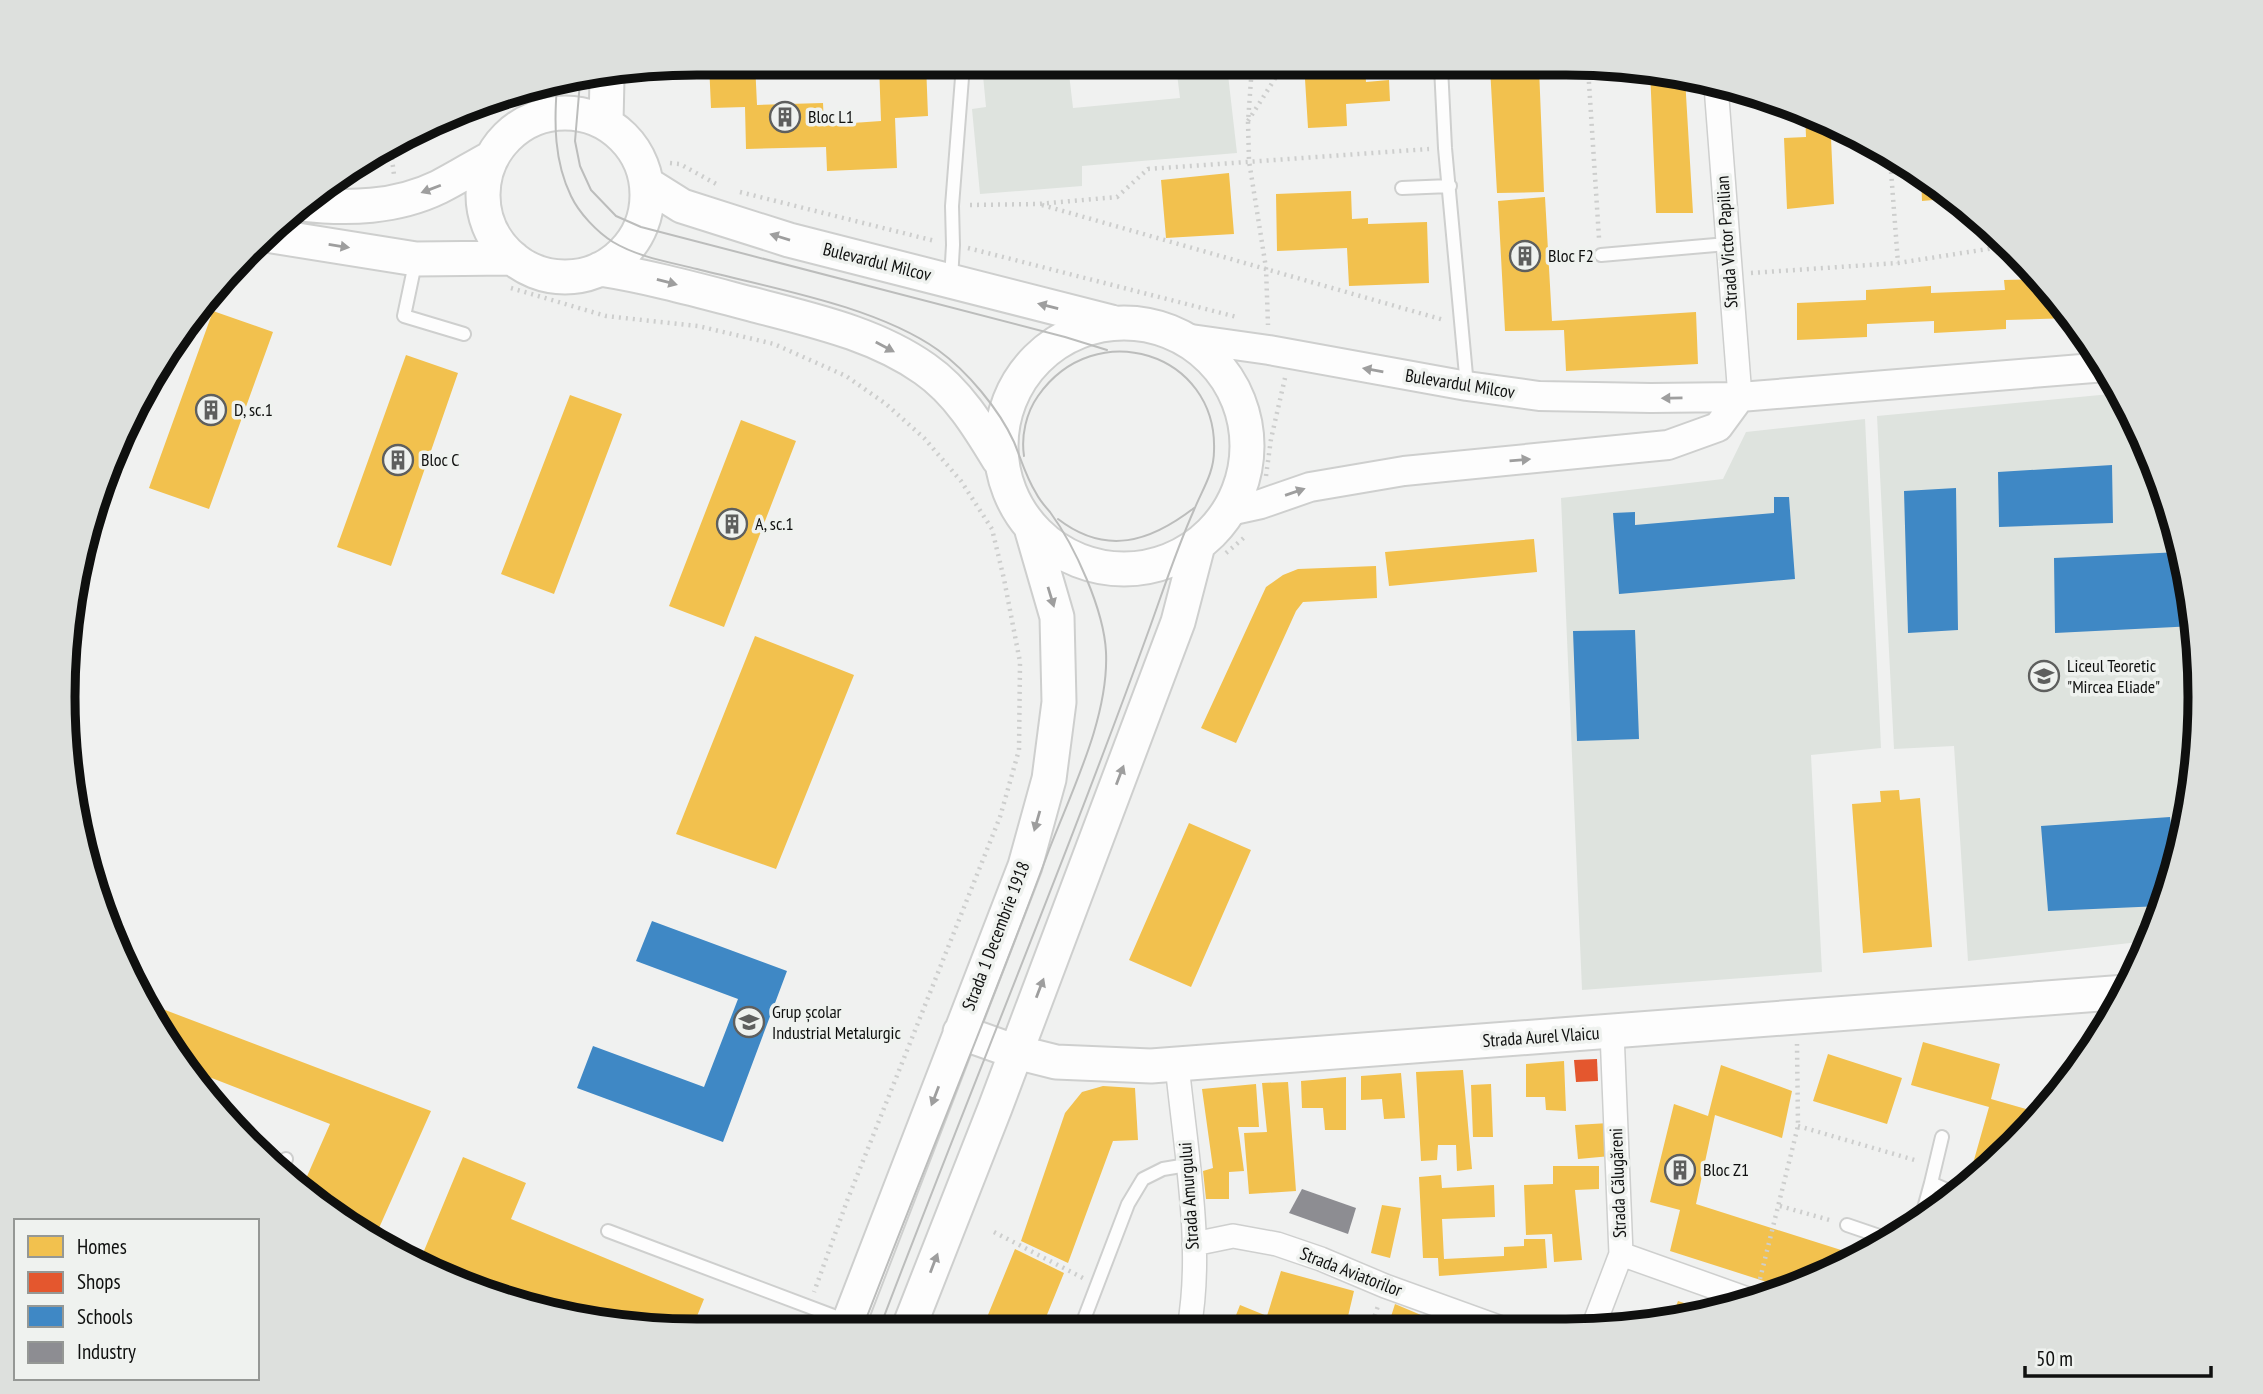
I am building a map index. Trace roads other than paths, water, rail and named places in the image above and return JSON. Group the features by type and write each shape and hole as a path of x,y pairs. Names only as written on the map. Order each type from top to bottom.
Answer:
{"main road":[{"path":"606,123 607,82"},
{"path":"522,124 527,99"},
{"path":"279,237 509,272 533,271 555,276 578,276 600,269 627,249 641,228 647,206 647,184 640,161 626,139 606,123 578,113 540,116 522,124 509,135 491,158 483,184 484,212 509,272"},
{"path":"317,206 337,208 396,201 437,188 491,158"},
{"name":"Bulevardul Milcov","path":"647,184 682,206 789,240 1114,323"},
{"path":"600,269 642,276 841,328 875,342 926,370 968,411 999,460 1032,531 1054,549 1079,562 1111,569 1143,568 1174,559 1198,545 1230,511 1242,485 1248,457 1247,429 1240,401 1226,376 1207,354 1184,338 1153,326 1114,323 1077,331 1065,337 1043,351 1024,371 1010,394 1002,419 999,460"},
{"name":"Strada 1 Decembrie 1918","path":"849,1319 1025,866 1049,779 1059,702 1057,617 1032,531"},
{"path":"912,1319 1178,622 1198,545"},
{"name":"Strada Aurel Vlaicu","path":"960,1032 1016,1052 1056,1062 1102,1065 1177,1064 2113,993"}],"street":[{"name":"Strada Victor Papilian","path":"1717,94 1740,397"},
{"name":"Bulevardul Milcov","path":"1184,338 1539,396 1740,397 2093,368"},
{"path":"1230,511 1261,504 1310,487 1404,471 1668,445 1718,427 1740,397"},
{"name":"Strada Călugăreni","path":"1596,1318 1621,1254 1612,1032"},
{"name":"Strada Amurgului","path":"1177,1064 1194,1244 1191,1319"},
{"name":"Strada Aviatorilor","path":"1194,1244 1233,1236 1277,1244 1477,1319"},
{"path":"1621,1254 1747,1292"}],"lane":[{"path":"951,281 952,206 962,75"},
{"path":"1441,75 1445,148 1466,386"},
{"path":"1402,188 1450,186"},
{"path":"1601,255 1727,244"},
{"path":"416,259 404,316 464,334"},
{"path":"1925,1204 1942,1137"},
{"path":"1085,1319 1128,1204 1143,1179 1163,1169 1187,1165"},
{"path":"1931,1183 1945,1189"},
{"path":"1847,1225 1877,1235"},
{"path":"608,1231 836,1319"}],"tram line":[{"path":"580,86 575,141 580,166 591,190 616,216 641,227 1107,350"},
{"path":"557,91 556,142 565,183 579,209 607,238 633,252 822,300 885,321 938,350 960,369 991,404 1008,429 1032,487 1060,526 1078,560 1100,617 1106,652 1105,677 1102,702 1087,753 866,1319"},
{"path":"883,1319 1118,715 1182,539 1210,474 1214,451 1210,417 1196,390 1175,369 1149,356 1120,352 1090,356 1062,371 1038,396 1025,425 1024,456"},
{"path":"1058,519 1093,538 1128,540 1161,529 1194,508"}],"place":[{"name":"Bloc L1","path":"785,117"},
{"name":"Bloc F2","path":"1525,256"},
{"name":"D, sc.1","path":"211,410"},
{"name":"Bloc C","path":"398,460"},
{"name":"A, sc.1","path":"732,524"},
{"name":"Liceul Teoretic \"Mircea Eliade\"","path":"2044,676"},
{"name":"Grup școlar Industrial Metalurgic","path":"749,1022"},
{"name":"Bloc Z1","path":"1680,1170"}]}
